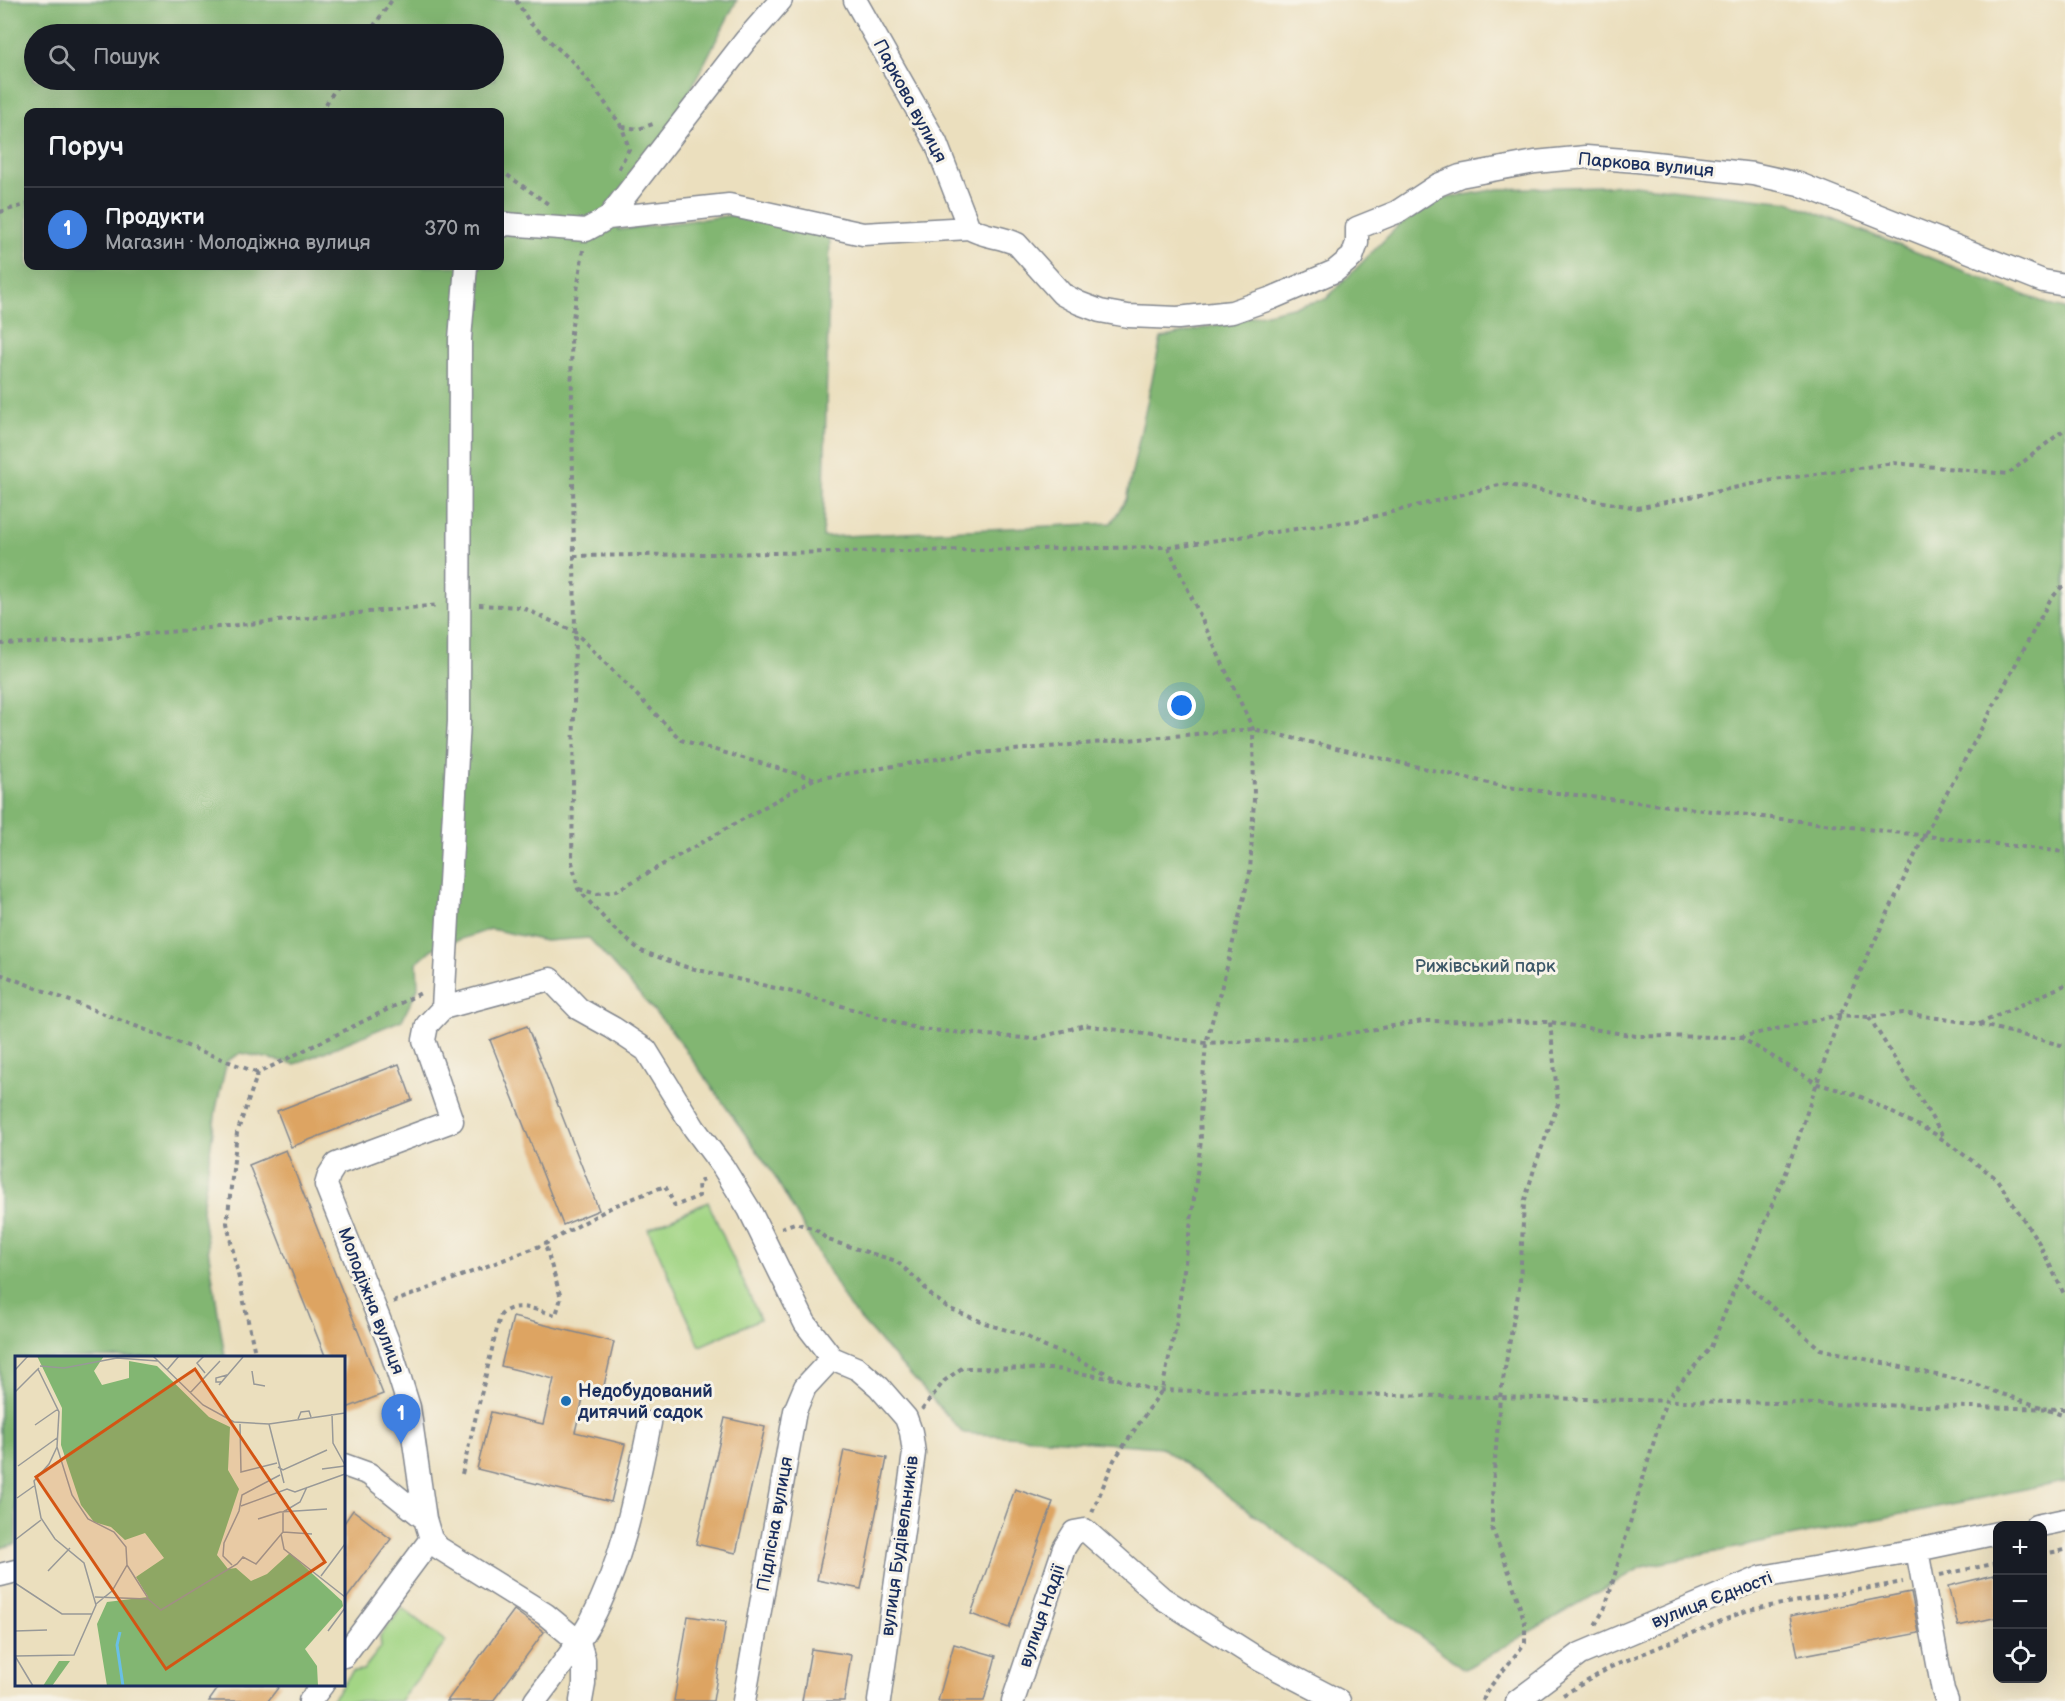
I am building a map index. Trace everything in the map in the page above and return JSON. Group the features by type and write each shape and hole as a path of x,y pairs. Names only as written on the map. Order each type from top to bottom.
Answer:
{"street":[{"path":"608,218 746,40 781,0"},
{"name":"Паркова вулиця","path":"855,0 936,143 969,228 985,236 1009,240 1017,244 1062,294 1100,311 1128,316 1178,318 1207,316 1242,309 1335,271 1352,257 1357,243 1357,228 1397,212 1438,185 1460,176 1493,169 1586,157 1753,174 1799,184 2043,280 2065,285"},
{"path":"504,226 586,230 608,218 729,205 863,234 969,228"},
{"path":"466,270 460,339 459,721 443,1008 550,979 579,1009 646,1050 694,1128 723,1167 749,1209 805,1323 832,1358"},
{"name":"Молодіжна вулиця","path":"428,1529 409,1407 389,1344 327,1185 329,1174 336,1164 452,1121 424,1040 427,1025 443,1008"},
{"name":"вулиця Будівельників","path":"832,1358 858,1369 879,1387 906,1418 914,1453 879,1701"},
{"name":"Підлісна вулиця","path":"744,1701 795,1411 805,1387 832,1358"},
{"path":"535,1701 579,1641 592,1619 628,1528 650,1422"},
{"path":"345,1466 369,1474 428,1529 439,1548 506,1588 545,1614 579,1641 584,1659 581,1701"},
{"path":"2047,1524 2065,1520"},
{"path":"345,1654 428,1529"},
{"path":"1080,1531 1162,1598 1260,1660 1339,1701"},
{"name":"вулиця Надії","path":"1013,1701 1064,1548 1080,1531"},
{"name":"вулиця Єдності","path":"1517,1701 1580,1654 1762,1577 1993,1534"},
{"path":"1917,1550 1947,1701"},
{"path":"0,1575 15,1570"},
{"path":"310,1701 321,1686"}],"path":[{"path":"375,24 392,0"},
{"path":"516,0 530,23 574,63 622,127 629,148 616,173"},
{"path":"324,108 335,90"},
{"path":"504,173 557,210"},
{"path":"0,212 24,205"},
{"path":"586,230 571,332 575,632 572,862 578,889 612,927 641,951 686,967 805,995 919,1029 1034,1039 1084,1025 1153,1037 1206,1043 1339,1035 1423,1022 1550,1022 1636,1036 1740,1037 1840,1015 1869,1017 1903,1013 1978,1024 2065,1046"},
{"path":"574,556 1168,547 1360,520 1503,484 1637,508 1767,481 1894,463 2008,474 2065,429"},
{"path":"1080,1531 1114,1460 1162,1390 1176,1326 1193,1207 1201,1140 1200,1115 1206,1043 1250,872 1254,799 1253,729 1168,547"},
{"path":"1580,1654 1605,1608 1666,1401 1710,1347 1757,1242 1795,1148 1840,1015 1924,836 2050,600 2065,583"},
{"path":"0,644 67,642 460,604 521,607 575,632 681,740 815,778"},
{"path":"578,889 597,894 616,891 815,778 968,754 1253,729 1506,787 2065,852"},
{"path":"0,974 258,1073"},
{"path":"256,1356 227,1223 237,1133 258,1073 444,981"},
{"path":"1978,1024 2065,985"},
{"path":"1869,1017 1947,1142"},
{"path":"1484,1701 1486,1692 1525,1643 1525,1623 1492,1528 1500,1397 1520,1283 1524,1203 1558,1104 1550,1022"},
{"path":"1740,1037 1818,1084 1857,1095 1935,1134 1996,1178 2039,1243 2065,1296"},
{"path":"375,1309 545,1244 614,1206 665,1186 675,1206 699,1196 698,1183"},
{"path":"760,1232 776,1230 795,1223 815,1229 828,1240 896,1261 932,1296 950,1309 1023,1335 1120,1380"},
{"path":"462,1474 500,1317 506,1310 515,1307 556,1315 561,1298 545,1244"},
{"path":"1739,1278 1820,1349 1964,1381 2065,1416"},
{"path":"906,1418 915,1416 927,1406 944,1381 962,1368 1056,1369 1120,1380 1153,1390 2065,1409"},
{"path":"2047,1553 2065,1550"},
{"path":"1562,1695 1611,1667 1748,1610 1993,1564"}],"green space":[{"name":"Рижівський парк","path":"0,0 737,0 618,230 734,215 830,234 823,537 1111,523 1126,500 1161,338 1326,299 1398,226 1441,199 1498,189 1634,185 1789,202 2065,309 2065,1481 1642,1567 1465,1669 1161,1447 963,1433 849,1307 772,1172 672,1031 589,938 545,941 491,929 432,949 417,962 418,988 402,1020 295,1064 241,1053 227,1061 216,1109 202,1210 225,1356 15,1356 15,1544 0,1548"},
{"path":"708,1202 760,1319 700,1346 648,1229"},
{"path":"402,1608 446,1642 400,1701 335,1701 332,1699 342,1686 345,1686 345,1682 353,1671 363,1670 381,1647 380,1636"}],"building":[{"path":"527,1026 599,1210 563,1225 490,1040"},
{"path":"399,1064 412,1100 291,1147 277,1111"},
{"path":"286,1150 383,1394 345,1409 345,1356 325,1356 249,1165"},
{"name":"Недобудований дитячий садок","path":"513,1317 614,1342 603,1390 586,1386 575,1432 625,1444 611,1502 477,1469 491,1412 543,1424 554,1379 501,1366"},
{"path":"725,1418 765,1427 736,1553 696,1544"},
{"path":"844,1450 887,1458 861,1589 817,1580"},
{"path":"1015,1489 1053,1502 1009,1628 971,1614"},
{"path":"353,1510 391,1539 345,1601 345,1522"},
{"path":"1993,1575 1993,1618 1958,1626 1948,1586"},
{"path":"1911,1592 1919,1633 1798,1656 1790,1616"},
{"path":"514,1610 544,1632 493,1701 447,1701"},
{"path":"688,1616 726,1622 713,1701 674,1701"},
{"path":"954,1644 996,1656 984,1701 938,1701"},
{"path":"811,1649 851,1655 844,1701 802,1701"},
{"path":"220,1686 279,1686 268,1701 209,1701"}],"place":[{"name":"Недобудований дитячий садок","path":"566,1401"},
{"name":"Продукти","path":"401,1444"}]}
